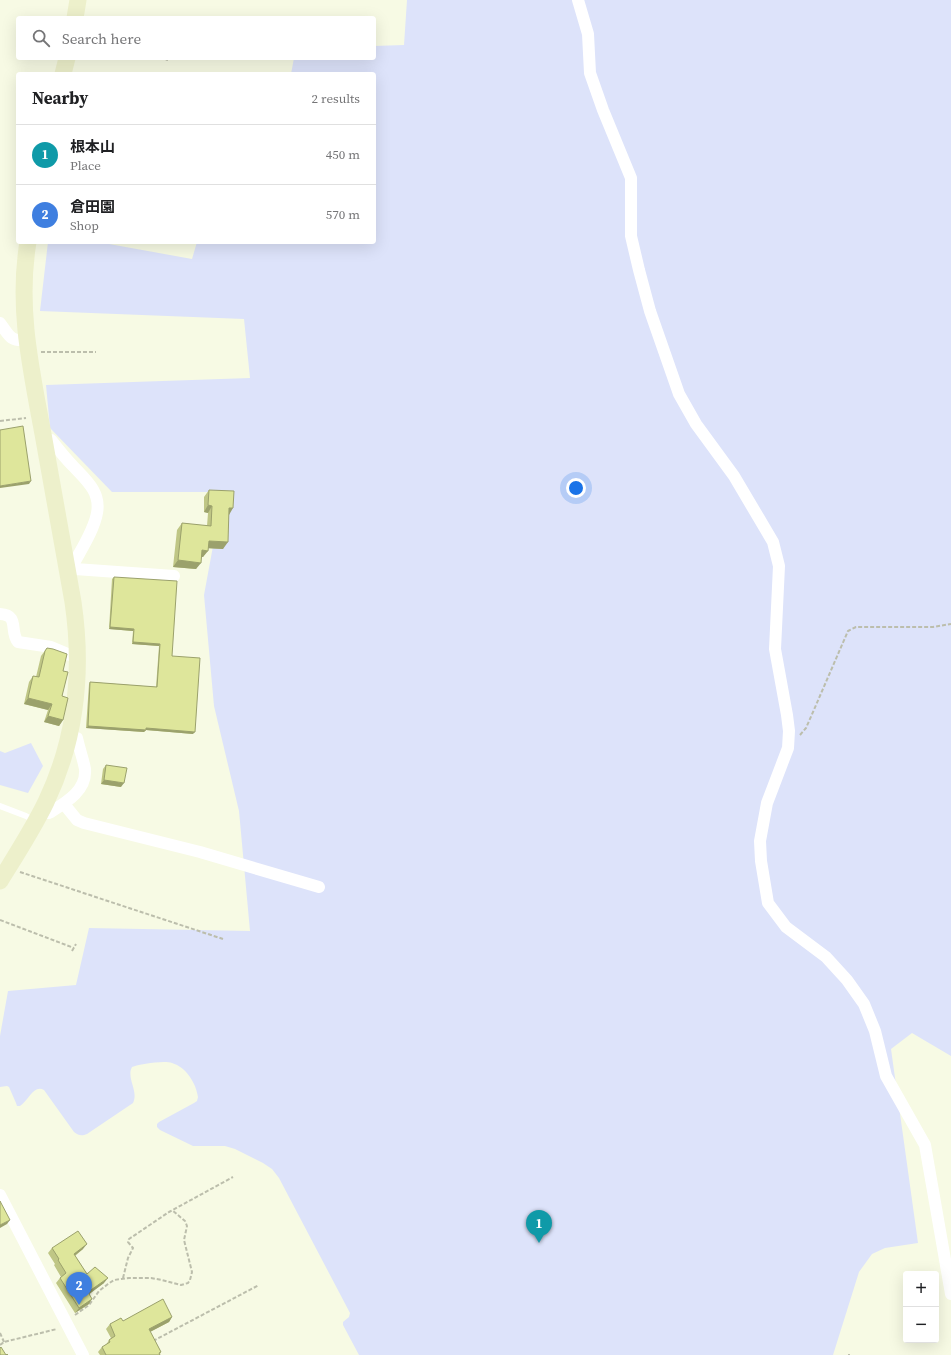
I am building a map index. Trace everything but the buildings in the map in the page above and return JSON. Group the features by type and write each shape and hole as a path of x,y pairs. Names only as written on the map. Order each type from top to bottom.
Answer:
{"street":[{"path":"75,16 78,0"},
{"path":"578,0 588,34 590,73 603,110 623,155 631,178 631,236 650,311 677,388 696,424 734,476 773,542 779,566 775,649 789,731 788,748 767,803 760,841 761,861 768,903 786,927 826,957 847,980 864,1004 875,1031 886,1076 925,1145 951,1294"},
{"path":"64,72 66,60"},
{"path":"4,874 39,815 60,769 69,736 75,703 78,656 71,570 39,416 27,346 23,296 28,244"},
{"path":"0,323 12,338 27,346"},
{"path":"44,441 51,440 93,488 97,500 97,512 94,524 71,570"},
{"path":"71,570 174,576"},
{"path":"0,614 9,616 12,619 18,642 51,647 70,655 78,656"},
{"path":"39,815 49,813 64,804 79,790 84,780 85,774 77,738 69,736"},
{"path":"64,804 77,820 84,823 200,852 319,887"},
{"path":"0,1195 83,1355"}],"lane":[{"path":"0,806 26,816 39,815"}],"path":[{"path":"27,346 54,351 96,352"},
{"path":"0,421 39,416"},
{"path":"788,748 806,728 848,631 856,627 933,626 951,624"},
{"path":"4,874 15,871 224,939"},
{"path":"0,920 74,948"},
{"path":"72,952 76,944"},
{"path":"123,1278 132,1249 132,1246 128,1242 129,1239 172,1210 233,1177"},
{"path":"0,1345 4,1342 62,1328 66,1323 89,1305 99,1291 108,1284 123,1278 156,1279 181,1285 188,1283 192,1272 184,1240 186,1223 172,1210"},
{"path":"148,1344 259,1285"},
{"path":"0,1333 4,1342"}],"shaded area":[{"path":"407,0 951,0 951,1056 912,1033 891,1049 918,1243 885,1248 872,1254 859,1272 833,1355 359,1355 343,1325 343,1322 349,1317 350,1313 279,1178 272,1169 235,1149 225,1146 193,1146 160,1130 157,1127 159,1122 197,1101 197,1092 193,1081 182,1068 169,1062 158,1062 132,1067 130,1076 135,1094 133,1103 87,1134 82,1135 74,1132 44,1090 37,1089 23,1104 17,1106 9,1087 0,1087 0,1036 8,991 76,985 89,928 250,931 239,811 214,706 204,595 223,492 112,492 50,428 46,385 250,378 244,319 40,311 48,244 109,244 192,259 196,244 376,244 376,72 291,72 294,60 376,60 376,46 404,45"},
{"path":"31,743 43,766 28,793 0,785 0,751 5,753"}],"place":[{"name":"根本山","path":"539,1243"},
{"name":"倉田園","path":"79,1305"}]}
